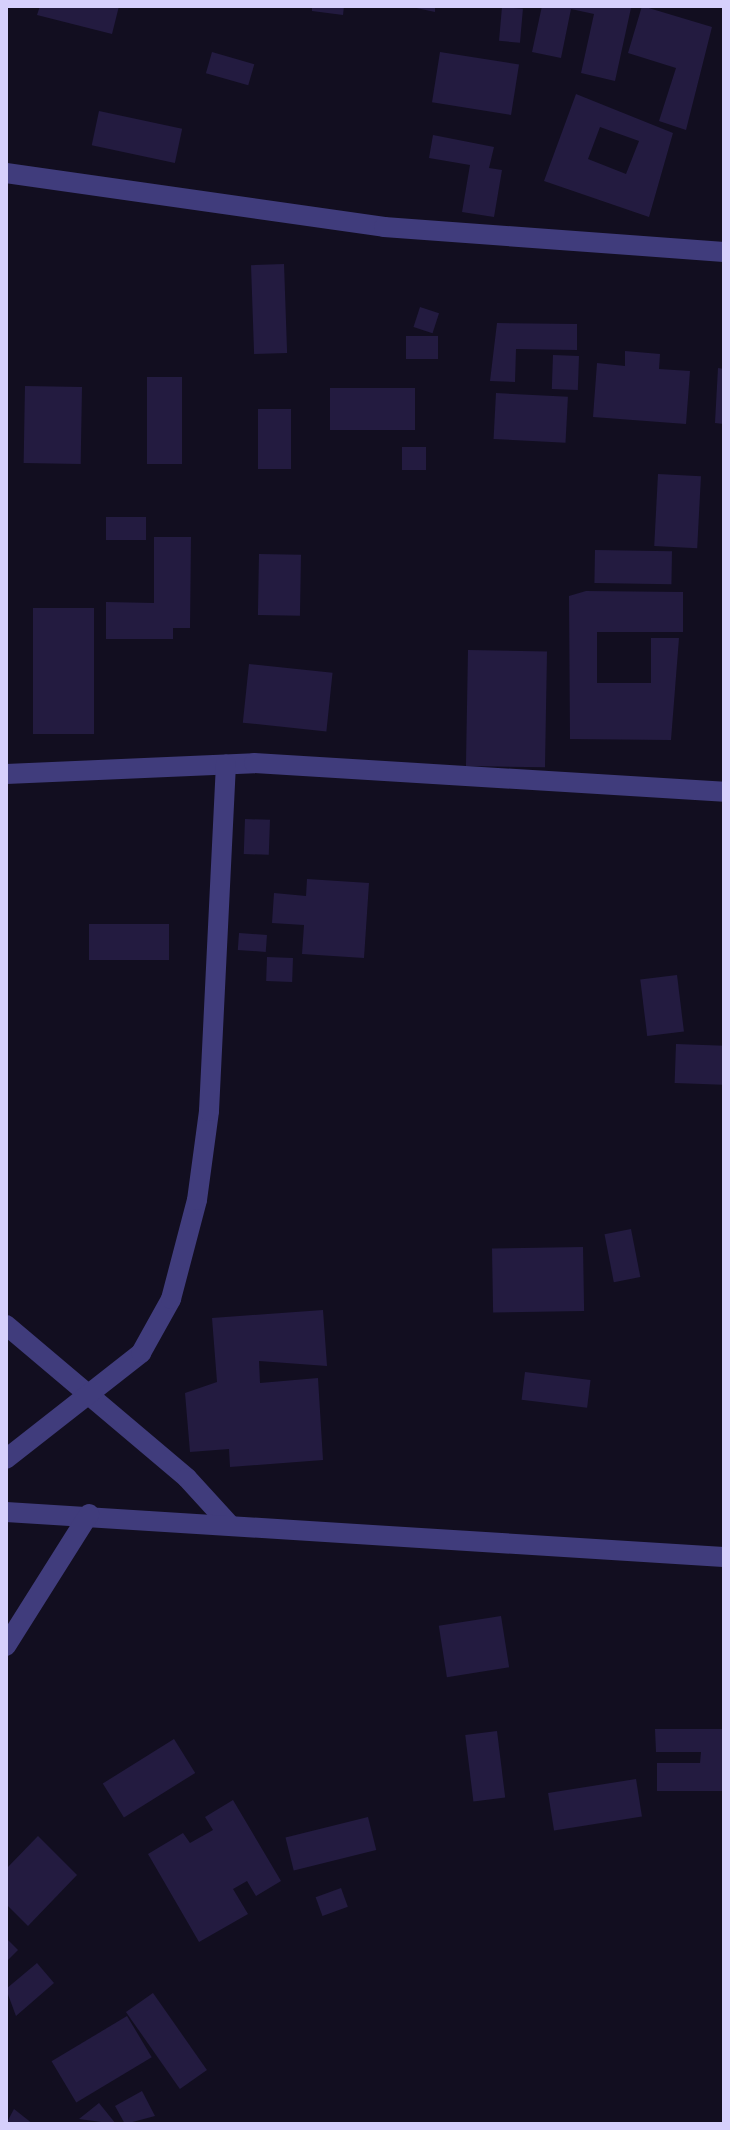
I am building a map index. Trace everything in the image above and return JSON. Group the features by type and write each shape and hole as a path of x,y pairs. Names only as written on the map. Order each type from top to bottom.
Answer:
{"street":[{"path":"6,173 384,227 724,252"},
{"path":"6,1459 92,1396 155,1333 197,1200 215,1044 226,764"},
{"path":"6,774 226,764 501,773 724,792"},
{"path":"6,1325 92,1396 229,1524"},
{"path":"6,1512 89,1514 724,1557"},
{"path":"6,1646 89,1514"}],"building":[{"path":"40,6 119,6 112,34 37,15"},
{"path":"312,6 344,6 343,15 312,11"},
{"path":"407,6 435,6 435,12"},
{"path":"542,6 631,8 615,81 581,73 594,14 571,9 561,58 532,52"},
{"path":"642,6 712,27 686,130 659,121 676,68 628,53"},
{"path":"502,7 523,9 520,43 499,41"},
{"path":"212,52 254,64 248,85 206,73"},
{"path":"440,52 519,65 511,115 432,102"},
{"path":"576,94 673,133 649,217 544,181","holes":["600,127 639,141 626,174 588,159"]},
{"path":"99,111 182,129 175,163 92,145"},
{"path":"433,135 494,147 489,168 502,170 494,217 462,212 470,165 429,158"},
{"path":"284,264 287,353 254,354 251,265"},
{"path":"420,307 439,313 433,333 414,327"},
{"path":"497,323 577,324 577,350 516,349 515,382 490,381"},
{"path":"406,336 438,336 438,359 406,359"},
{"path":"625,351 660,354 659,369 690,371 686,424 593,417 597,363 625,366"},
{"path":"553,355 579,356 578,390 552,389"},
{"path":"718,368 724,369 724,424 715,423"},
{"path":"147,377 182,377 182,464 147,464"},
{"path":"25,386 82,387 81,464 24,463"},
{"path":"330,388 415,388 415,430 330,430"},
{"path":"496,393 568,397 565,443 494,439"},
{"path":"258,409 291,409 291,469 258,469"},
{"path":"402,447 426,447 426,470 402,470"},
{"path":"658,474 701,476 697,548 654,546"},
{"path":"106,517 146,517 146,540 106,540"},
{"path":"154,537 191,537 190,628 173,628 173,639 106,639 106,602 154,603"},
{"path":"595,550 672,551 671,584 594,583"},
{"path":"259,554 301,555 300,616 258,615"},
{"path":"586,591 683,592 683,632 597,632 597,683 651,683 651,638 679,638 671,740 570,739 569,596"},
{"path":"33,608 94,608 94,734 33,734"},
{"path":"468,650 547,651 545,767 466,766"},
{"path":"249,664 333,673 326,731 243,723"},
{"path":"245,819 270,820 269,855 244,854"},
{"path":"307,879 369,883 364,958 302,954 304,925 272,923 274,893 306,896"},
{"path":"89,924 169,924 169,960 89,960"},
{"path":"239,933 267,935 266,952 238,950"},
{"path":"267,957 293,958 292,982 266,981"},
{"path":"677,975 684,1032 647,1036 640,980"},
{"path":"676,1044 724,1046 723,1085 675,1083"},
{"path":"631,1229 640,1277 614,1282 604,1234"},
{"path":"583,1247 584,1311 493,1313 492,1249"},
{"path":"323,1310 327,1366 259,1361 260,1383 318,1378 323,1460 230,1467 229,1449 190,1452 185,1393 217,1382 212,1318"},
{"path":"525,1372 591,1380 587,1408 522,1400"},
{"path":"501,1616 509,1667 447,1677 439,1626"},
{"path":"655,1729 724,1729 723,1791 657,1791 657,1763 700,1763 701,1752 656,1752"},
{"path":"497,1731 505,1798 473,1801 465,1735"},
{"path":"174,1739 195,1773 124,1817 103,1784"},
{"path":"636,1779 642,1817 554,1830 548,1793"},
{"path":"233,1800 281,1881 256,1896 247,1881 233,1889 248,1914 199,1942 148,1854 183,1833 190,1843 213,1830 205,1817"},
{"path":"368,1817 376,1850 294,1871 286,1838"},
{"path":"38,1836 77,1875 28,1926 6,1904 6,1869"},
{"path":"341,1888 348,1907 322,1916 316,1897"},
{"path":"6,1938 18,1950 6,1962"},
{"path":"37,1963 54,1983 16,2016 6,1989"},
{"path":"153,1993 207,2070 180,2089 126,2012"},
{"path":"127,2016 152,2057 76,2102 52,2061"},
{"path":"142,2091 155,2116 125,2124 115,2106"},
{"path":"99,2103 116,2124 79,2119"},
{"path":"14,2109 33,2124 6,2124"}]}
